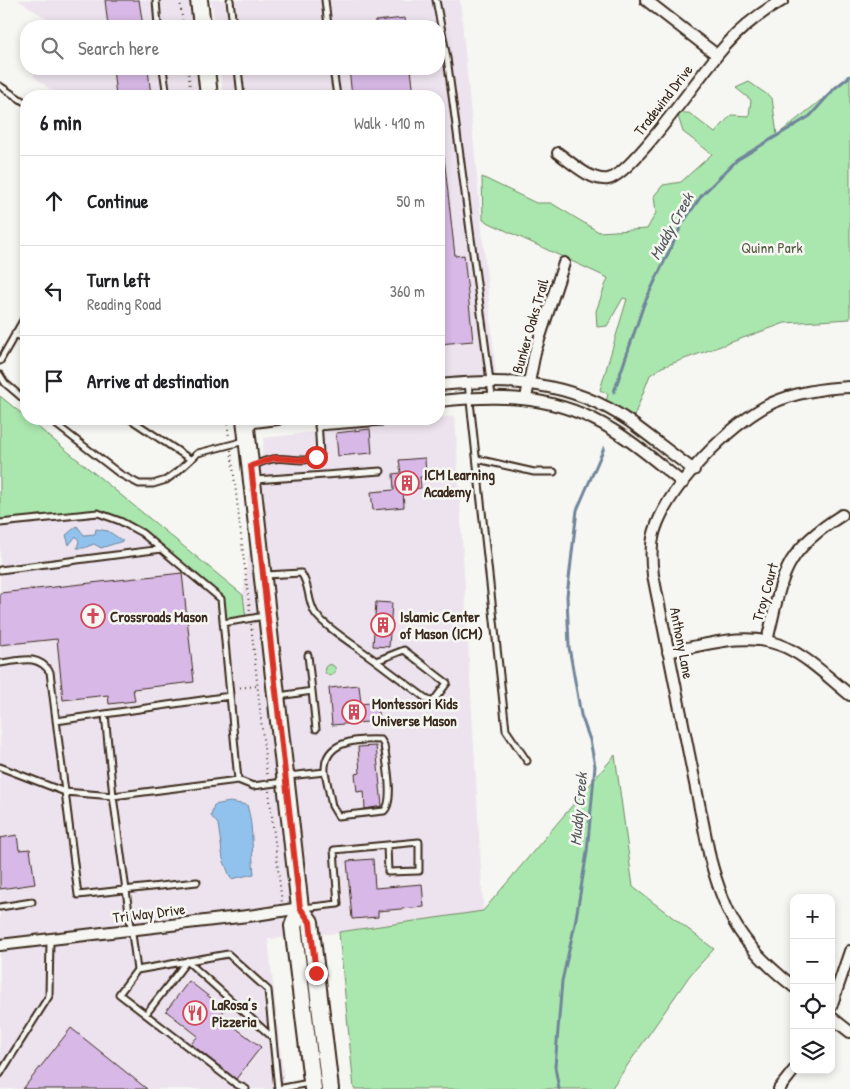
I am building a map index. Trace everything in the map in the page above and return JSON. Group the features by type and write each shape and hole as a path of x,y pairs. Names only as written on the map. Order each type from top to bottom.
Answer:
{"main road":[{"path":"199,0 201,20"},
{"path":"207,75 208,90"},
{"path":"246,425 300,908 293,926 313,1086"},
{"path":"300,908 310,922 330,1089"}],"street":[{"path":"646,0 717,55"},
{"name":"Tradewind Drive","path":"558,153 593,177 607,179 620,174 639,154 717,55 747,24 783,0"},
{"name":"Bunker Oaks Trail","path":"526,398 535,352 564,263"},
{"path":"445,384 488,381 529,382 566,391 604,406 628,421 694,470"},
{"name":"Anthony Lane","path":"790,984 774,972 741,935 730,918 719,892 708,849 653,575 652,547 658,521 694,470 722,438 761,409 806,392 850,387"},
{"path":"445,400 492,396 526,398 575,412 601,423 631,442 684,483"},
{"name":"Troy Court","path":"767,641 782,581 790,562 807,539 842,515"},
{"path":"668,652 732,640 767,641 798,655 850,695"},
{"name":"Tri Way Drive","path":"0,945 256,916 300,908"},
{"path":"835,995 850,951"},
{"path":"835,1020 850,1032"},
{"path":"779,1089 791,1074"}],"lane":[{"path":"156,0 158,20"},
{"path":"230,0 232,20"},
{"path":"325,0 327,20"},
{"path":"436,0 440,20"},
{"path":"445,47 488,381 492,396"},
{"path":"164,75 166,90"},
{"path":"239,75 240,90"},
{"path":"334,75 335,90"},
{"path":"0,86 20,99"},
{"path":"0,361 20,325"},
{"path":"15,333 20,337"},
{"path":"0,375 5,383 20,396"},
{"path":"468,382 506,730 527,761"},
{"path":"58,425 120,474 139,484 153,484 166,480 204,450 248,440"},
{"path":"139,425 190,460"},
{"path":"251,473 274,458 304,460 316,457 320,454 318,427 344,425"},
{"path":"477,459 534,472 554,472"},
{"path":"251,473 380,471"},
{"path":"0,523 98,513 142,533 221,599 238,780"},
{"path":"0,570 162,549"},
{"path":"263,575 301,573 307,581 311,606 316,615 376,661 432,703 447,683 404,650 376,661"},
{"path":"224,623 268,615"},
{"path":"308,655 316,729"},
{"path":"0,663 33,659 44,662 50,672 78,895 197,882"},
{"path":"276,696 312,691"},
{"path":"56,721 230,696"},
{"path":"105,714 113,796 137,970"},
{"path":"381,740 384,745 390,798 388,808 384,811 338,816 332,806 325,772 326,760 331,748 341,744 381,740"},
{"path":"0,766 65,792 113,796 238,780 253,786 325,772"},
{"path":"300,908 338,904 334,850 387,845 419,842 419,871 388,872 387,845"},
{"path":"0,907 32,902"},
{"path":"0,1074 49,996 50,939"},
{"path":"246,1089 236,1084 119,994 137,970 228,954 268,990 278,1089 313,1086"},
{"path":"187,961 273,1038"},
{"path":"146,1014 187,961"}],"path":[{"path":"180,0 182,20"},
{"path":"189,75 190,90"},
{"path":"228,425 282,902"},
{"path":"233,688 258,686"}],"shaded area":[{"path":"18,0 199,0 201,20 49,20"},
{"path":"211,0 460,0 496,375 445,380 445,90 222,90 221,75 445,75 445,20 214,20"},
{"path":"207,75 208,90 51,90 33,76"},
{"path":"0,396 20,412 20,425 35,425 243,595 264,438 377,425 445,425 445,417 455,416 484,921 268,939 285,1089 0,1089"}],"green space":[{"name":"Quinn Park","path":"850,77 850,319 785,323 662,367 650,375 633,419 606,402 608,394 600,390 627,299 623,298 607,326 597,327 596,311 608,278 483,220 482,177 536,203 551,203 599,232 647,229 656,213 654,196 663,185 681,182 712,154 683,132 677,113 689,113 715,133 731,115 749,116 751,100 736,88 749,82 772,98 777,135"},
{"path":"0,396 20,412 20,425 35,425 243,595 246,619 223,623 221,599 142,533 98,513 0,523"},
{"path":"330,664 336,670 330,676 324,670"},
{"path":"615,755 633,887 714,949 690,975 611,1089 354,1089 339,932 483,911"}],"water":[{"path":"77,526 84,535 95,534 96,529 108,531 123,541 101,548 94,544 84,548 77,548 79,541 76,536 69,545 66,535"},
{"path":"230,802 247,805 252,830 254,874 231,879 223,859 218,824 211,816 214,805"}],"building":[{"path":"105,0 139,0 142,20 107,20"},
{"path":"405,18 405,20 385,20"},
{"path":"114,75 149,75 150,90 115,90"},
{"path":"350,75 412,75 413,90 351,90"},
{"path":"445,166 455,256 464,255 473,341 445,343"},
{"path":"370,429 372,453 338,456 336,433"},
{"name":"ICM Learning Academy","path":"425,458 426,477 420,477 421,488 403,490 404,507 373,510 371,492 394,490 393,474 401,473 399,460"},
{"name":"Crossroads Mason","path":"182,573 194,682 133,689 135,701 109,704 108,695 63,700 57,639 0,645 0,593"},
{"name":"Islamic Center of Mason (ICM)","path":"376,602 392,603 389,647 373,646"},
{"name":"Montessori Kids Universe Mason","path":"359,685 361,704 377,702 379,721 332,725 329,688"},
{"path":"376,746 382,806 365,809 364,791 357,792 355,774 360,773 358,747"},
{"path":"17,835 19,850 30,849 35,884 0,889 0,838"},
{"path":"373,859 375,888 422,884 424,907 378,911 378,917 352,919 347,861"},
{"path":"189,981 225,1009 220,1016 261,1047 236,1079 191,1044 198,1036 166,1011"},
{"path":"71,1028 147,1089 23,1089"}],"waterway":[{"name":"Muddy Creek","path":"614,392 644,304 682,224 702,195 737,160 810,116 835,88 850,76"},
{"name":"Muddy Creek","path":"559,1089 555,1067 562,981 575,924 587,852 595,766 590,740 581,715 569,647 567,596 577,510 604,448"}],"place":[{"name":"ICM Learning Academy","path":"407,483"},
{"name":"Crossroads Mason","path":"93,616"},
{"name":"Islamic Center of Mason (ICM)","path":"383,625"},
{"name":"Montessori Kids Universe Mason","path":"354,712"},
{"name":"LaRosa’s Pizzeria","path":"195,1013"}],"route":[{"path":"316,457 304,460 274,458 251,466 300,908 310,922 316,973"}]}
